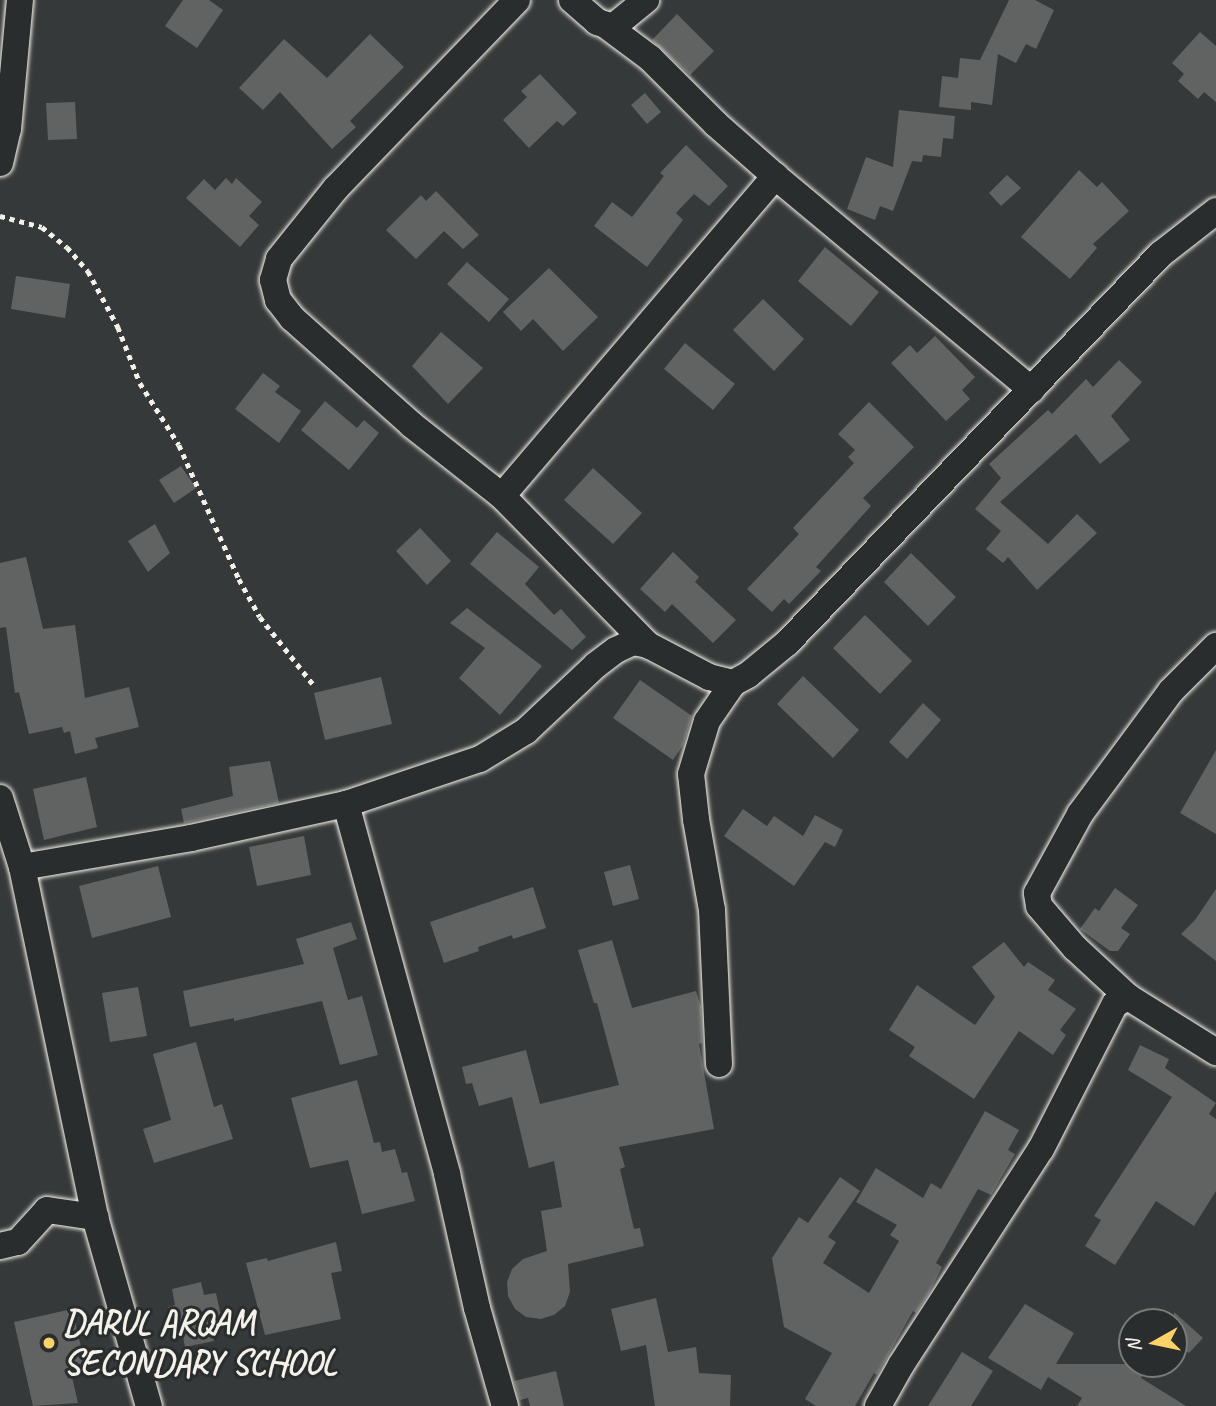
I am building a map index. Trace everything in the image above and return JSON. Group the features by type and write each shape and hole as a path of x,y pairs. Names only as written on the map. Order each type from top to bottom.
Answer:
{"street":[{"path":"0,163 8,129 20,0"},
{"path":"517,0 336,188 279,259 273,280 278,300 292,318 412,425 502,496 648,645"},
{"path":"572,0 597,22 607,26 650,58 716,124 775,176 1032,390"},
{"path":"607,26 618,25 646,0"},
{"path":"502,496 775,176"},
{"path":"719,1063 712,910 691,774 707,721 733,683 748,675 787,643 1161,254 1216,211"},
{"path":"12,853 191,838 346,804 480,759 526,731 616,650 633,642 648,645 709,677 733,683"},
{"path":"1216,646 1171,691 1080,814 1037,893 1039,906 1075,948 1128,997 1216,1052"},
{"path":"0,798 95,1217 149,1406"},
{"path":"346,804 444,1161 477,1308 505,1406"},
{"path":"878,1406 901,1365 1041,1149 1107,1014 1115,1004 1128,997"},
{"path":"0,1246 18,1242 47,1210 95,1217"}],"path":[{"path":"0,216 42,227 67,247 88,271 118,327 140,383 186,457 239,579 260,617 313,684"}],"building":[{"path":"183,0 209,0 223,10 197,48 165,26"},
{"path":"1009,0 1035,0 1054,10 1036,49 1026,44 1016,63 998,54 992,105 971,102 971,110 939,107 942,76 958,78 960,58 980,60"},
{"path":"677,14 714,51 690,75 652,40"},
{"path":"1200,32 1216,46 1216,102 1204,92 1198,99 1178,81 1184,74 1172,63"},
{"path":"370,34 404,67 350,121 356,127 332,149 280,92 263,110 239,88 284,39 327,78"},
{"path":"540,74 577,113 563,126 557,121 529,148 503,120 527,97 521,91"},
{"path":"645,93 661,112 647,124 631,105"},
{"path":"75,102 77,139 48,140 46,103"},
{"path":"899,110 955,116 953,139 943,138 941,157 923,155 922,162 912,161 893,211 880,206 875,220 847,209 866,157 893,167"},
{"path":"686,145 728,186 709,206 694,194 676,213 683,220 647,267 594,226 612,202 632,217 664,176 660,173"},
{"path":"1079,170 1097,187 1102,182 1129,211 1093,244 1097,248 1070,279 1021,237"},
{"path":"1007,175 1021,188 1001,206 989,193"},
{"path":"226,178 232,184 236,178 262,202 249,216 259,225 240,247 186,198 204,179 215,190"},
{"path":"436,191 479,235 463,249 444,231 416,259 386,230 421,195 426,201"},
{"path":"825,247 879,292 851,326 798,281"},
{"path":"467,262 509,299 489,322 447,284"},
{"path":"549,268 598,317 563,351 533,319 521,331 503,312"},
{"path":"16,276 70,284 65,318 11,309"},
{"path":"763,299 804,339 774,371 733,330"},
{"path":"441,332 483,368 448,404 412,366"},
{"path":"935,336 975,377 962,390 970,399 946,421 891,363 910,345 917,353"},
{"path":"685,343 735,384 713,410 664,369"},
{"path":"1119,360 1142,382 1111,416 1130,440 1100,464 1076,434 1000,502 1048,544 1077,514 1097,533 1037,590 1008,557 1003,563 986,549 1001,531 975,509 1001,478 989,464 1048,410 1052,414 1086,379 1093,387"},
{"path":"263,373 280,386 275,392 301,411 279,443 235,409"},
{"path":"325,401 357,428 364,420 379,433 349,470 301,430"},
{"path":"869,402 914,447 863,498 871,506 816,567 821,571 789,604 784,599 772,612 747,589 799,534 793,528 854,463 848,457 855,450 838,434"},
{"path":"181,466 196,488 174,503 159,480"},
{"path":"593,468 642,513 613,544 564,500"},
{"path":"155,524 170,553 148,572 128,541"},
{"path":"420,528 451,561 427,585 396,551"},
{"path":"497,532 539,567 525,584 554,615 561,609 586,637 572,650 470,564"},
{"path":"673,552 699,577 695,582 736,620 713,643 672,604 665,612 640,589"},
{"path":"911,553 956,597 928,626 884,582"},
{"path":"26,557 43,629 75,625 85,698 129,687 139,727 95,738 98,748 75,754 70,731 64,733 62,727 29,734 19,692 15,693 6,627 0,628 0,563"},
{"path":"467,608 542,666 500,715 459,678 485,648 450,623"},
{"path":"865,615 912,661 880,694 833,648"},
{"path":"803,676 859,730 833,758 777,704"},
{"path":"381,677 392,724 325,740 314,693"},
{"path":"640,680 692,716 683,745 673,760 613,718"},
{"path":"923,703 941,720 907,759 889,742"},
{"path":"1216,750 1216,834 1180,813"},
{"path":"270,761 279,803 184,823 181,809 233,796 229,767"},
{"path":"86,777 97,827 44,840 33,789"},
{"path":"743,809 767,826 774,816 803,836 815,815 843,830 835,847 825,842 794,886 724,836"},
{"path":"304,836 311,875 257,886 249,847"},
{"path":"630,865 639,899 613,906 604,872"},
{"path":"158,866 171,917 92,938 79,886"},
{"path":"533,887 546,928 513,939 512,935 478,947 479,951 444,963 430,922"},
{"path":"1115,888 1138,905 1121,928 1130,934 1118,951 1110,951 1080,929 1095,908 1099,911"},
{"path":"1216,889 1216,961 1181,934 1195,920"},
{"path":"351,922 357,939 333,948 348,1000 362,996 378,1055 340,1065 322,1001 234,1021 234,1018 190,1027 183,991 304,964 296,939"},
{"path":"612,940 632,1008 696,991 701,1007 702,1043 699,1044 714,1129 619,1147 625,1167 620,1169 634,1229 640,1228 644,1246 568,1264 570,1292 565,1306 554,1315 541,1319 526,1317 515,1309 508,1296 507,1282 512,1269 523,1259 547,1251 541,1211 562,1207 554,1161 529,1168 512,1097 479,1106 472,1083 466,1084 462,1067 526,1050 540,1104 619,1085 597,1003 594,1003 578,950"},
{"path":"1004,942 1024,967 1028,962 1055,980 1048,990 1076,1009 1060,1030 1066,1035 1053,1055 1019,1031 974,1099 909,1056 915,1047 889,1030 917,985 975,1025 995,997 972,967"},
{"path":"138,987 147,1036 110,1042 102,993"},
{"path":"196,1042 214,1107 222,1104 233,1139 154,1163 143,1129 171,1120 153,1054"},
{"path":"1140,1045 1169,1059 1165,1068 1216,1103 1209,1114 1216,1119 1216,1191 1194,1226 1156,1201 1115,1265 1085,1246 1101,1220 1094,1216 1172,1097 1128,1070"},
{"path":"357,1080 374,1143 380,1142 382,1152 395,1149 402,1173 407,1172 415,1201 362,1214 348,1160 310,1168 291,1098"},
{"path":"985,1111 1019,1130 1008,1150 1015,1154 991,1195 978,1189 936,1263 942,1267 929,1293 916,1313 913,1311 877,1375 874,1373 855,1406 816,1406 805,1399 832,1353 784,1327 772,1258 799,1217 808,1223 840,1177 860,1191 828,1237 836,1242 823,1263 869,1293 899,1241 890,1235 897,1225 856,1202 876,1168 923,1198 931,1183 941,1189"},
{"path":"336,1242 342,1271 331,1273 341,1319 265,1335 246,1263 267,1258 268,1261"},
{"path":"201,1282 204,1295 216,1293 222,1321 211,1324 214,1341 185,1347 181,1327 174,1329 168,1307 175,1305 172,1289"},
{"path":"656,1298 668,1352 696,1347 699,1373 731,1375 730,1406 655,1406 646,1345 621,1351 611,1309"},
{"path":"1025,1304 1074,1333 1056,1364 1118,1364 1118,1378 1141,1378 1186,1406 1077,1406 1082,1398 1048,1377 1041,1390 988,1358"},
{"name":"DARUL ARQAM SECONDARY SCHOOL","path":"72,1309 85,1364 70,1368 78,1403 33,1406 14,1322"},
{"path":"1188,1325 1203,1338 1188,1352"},
{"path":"962,1352 993,1371 971,1406 928,1406"},
{"path":"556,1371 564,1406 530,1406 528,1398 520,1400 514,1381"}],"place":[{"name":"DARUL ARQAM SECONDARY SCHOOL","path":"49,1343"}]}
